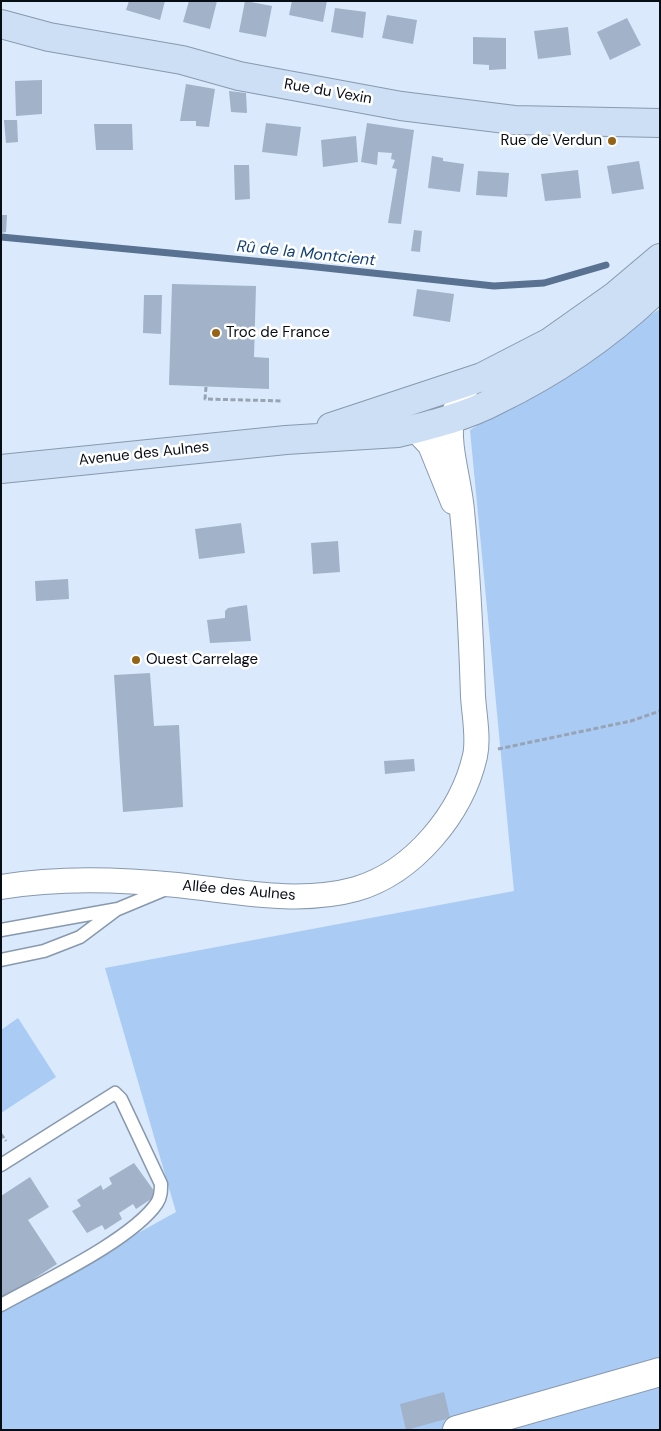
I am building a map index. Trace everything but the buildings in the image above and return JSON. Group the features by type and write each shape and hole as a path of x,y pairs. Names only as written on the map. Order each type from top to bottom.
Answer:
{"main road":[{"name":"Rue du Vexin","path":"1,24 49,37 182,60 239,76 401,106 514,120 660,123"},
{"path":"286,440 470,381 550,342 615,296 660,258"},
{"path":"286,440 398,433 452,418 495,402 563,362 625,318 660,286"},
{"name":"Avenue des Aulnes","path":"1,469 286,440"}],"street":[{"name":"Allée des Aulnes","path":"1,887 23,883 104,879 309,896 357,888 385,875 415,855 435,834 462,790 475,754 472,653 463,522 452,438 452,418 470,381"},
{"name":"Allée des Aulnes","path":"415,429 430,445 448,494 463,522"},
{"path":"456,1430 660,1372"}],"lane":[{"path":"1,930 118,908 175,885"},
{"path":"1,960 44,951 80,937 118,908"},
{"path":"1,1165 115,1092 121,1099 161,1184 157,1203 136,1226 1,1305"}],"path":[{"path":"206,386 205,399 284,401"},
{"path":"475,754 631,721 660,711"}],"shaded area":[{"path":"660,309 660,1430 1,1430 1,1309 176,1212 105,968 514,891 470,430"},
{"path":"18,1018 56,1077 1,1113 1,1030"}],"waterway":[{"name":"Rû de la Montcient","path":"1,237 494,286 544,283 606,265"}],"place":[{"name":"Rue de Verdun","path":"612,141"},
{"name":"Troc de France","path":"216,333"},
{"name":"Ouest Carrelage","path":"136,660"}]}
